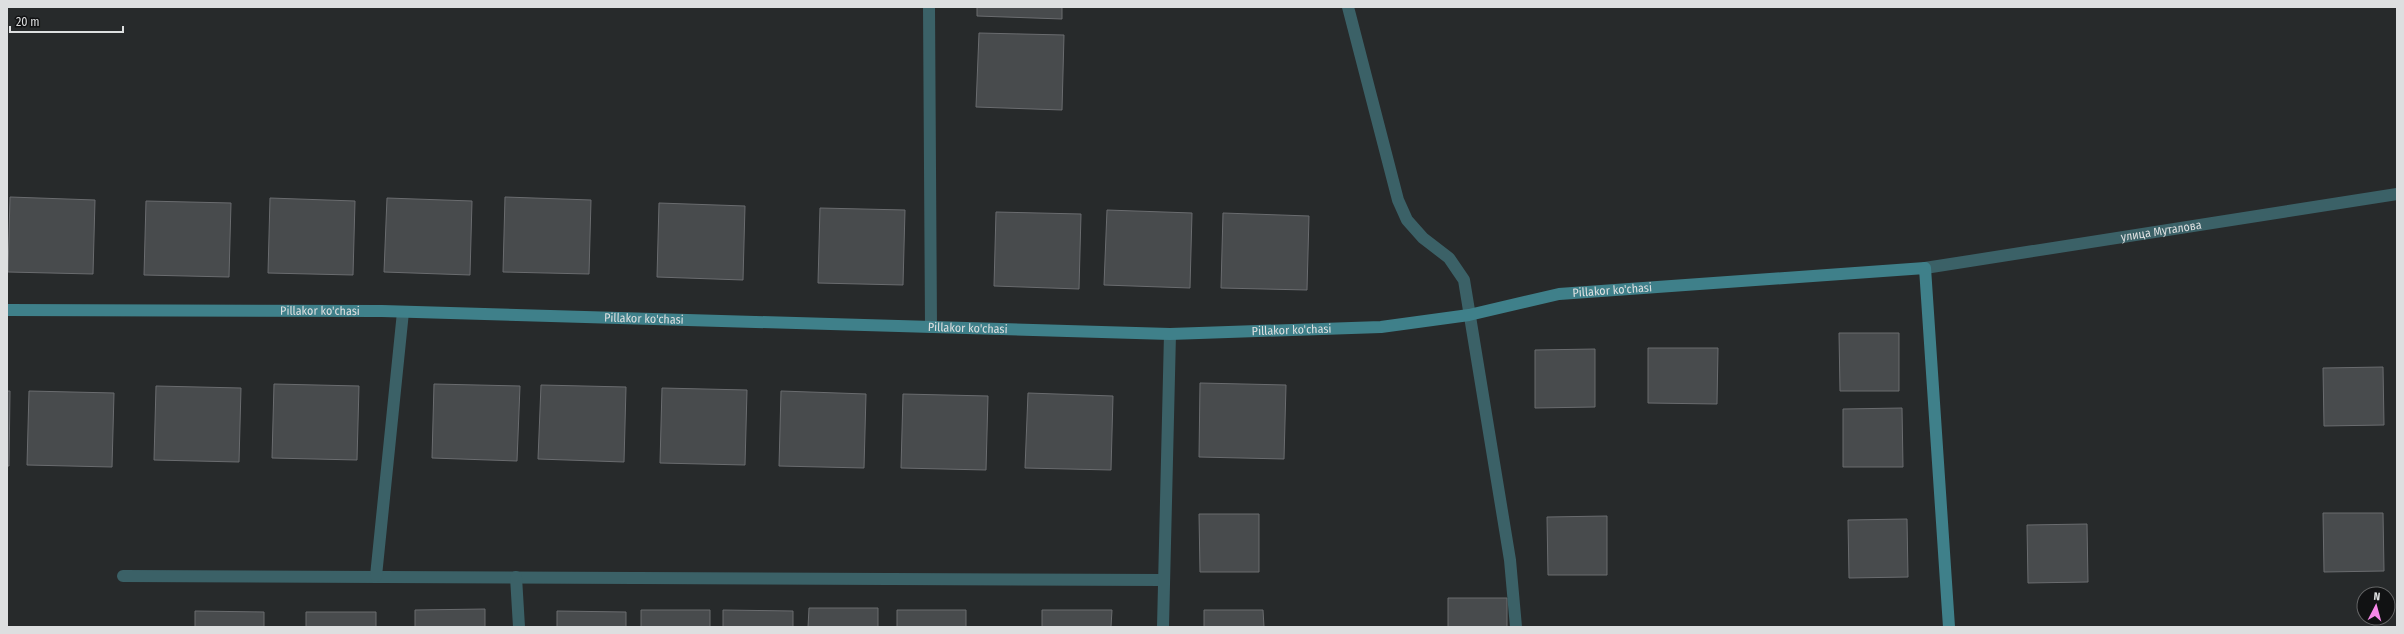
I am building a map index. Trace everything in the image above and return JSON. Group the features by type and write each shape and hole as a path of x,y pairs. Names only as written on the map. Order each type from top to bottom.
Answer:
{"street":[{"path":"929,7 932,327"},
{"path":"1348,7 1398,200 1407,220 1424,238 1449,258 1464,280 1510,560 1516,627"},
{"name":"улица Муталова","path":"1925,268 2397,194"},
{"path":"1925,268 1948,627"},
{"name":"Pillakor ko'chasi","path":"7,310 403,312 1170,334 1381,327 1470,315 1559,294 1925,268"},
{"path":"376,576 403,312"},
{"path":"1163,627 1170,334"},
{"path":"123,576 1163,580"},
{"path":"516,577 519,627"}],"building":[{"path":"977,7 1062,7 1062,19 977,16"},
{"path":"979,33 1064,35 1062,110 976,107"},
{"path":"10,197 95,200 93,274 8,272"},
{"path":"505,197 591,200 589,274 503,272"},
{"path":"270,198 355,201 353,275 268,273"},
{"path":"387,198 472,201 470,275 384,272"},
{"path":"146,201 231,203 229,277 144,275"},
{"path":"659,203 745,206 743,280 657,277"},
{"path":"820,208 905,210 903,285 818,283"},
{"path":"1107,210 1192,213 1190,288 1104,285"},
{"path":"996,212 1081,214 1079,289 994,286"},
{"path":"1223,213 1309,216 1307,290 1221,288"},
{"path":"1839,333 1899,333 1899,391 1840,391"},
{"path":"1648,348 1718,348 1717,404 1648,403"},
{"path":"1595,349 1595,407 1535,408 1535,350"},
{"path":"2383,367 2384,425 2324,426 2323,368"},
{"path":"1200,383 1286,385 1284,459 1199,457"},
{"path":"274,384 359,386 357,460 272,458"},
{"path":"434,384 520,386 517,461 432,458"},
{"path":"541,385 626,387 624,462 538,459"},
{"path":"156,386 241,388 239,462 154,460"},
{"path":"662,388 747,390 745,465 660,463"},
{"path":"7,391 10,391 9,466 7,466"},
{"path":"29,391 114,393 112,467 27,465"},
{"path":"781,391 866,394 864,468 779,466"},
{"path":"1028,393 1113,396 1111,470 1025,468"},
{"path":"903,394 988,396 986,470 901,468"},
{"path":"1902,408 1903,467 1843,467 1843,409"},
{"path":"2323,513 2383,513 2384,571 2324,572"},
{"path":"1199,514 1259,514 1259,572 1200,572"},
{"path":"1607,516 1607,575 1548,575 1547,517"},
{"path":"1907,519 1908,577 1849,578 1848,520"},
{"path":"2087,524 2088,582 2028,583 2027,525"},
{"path":"1448,598 1507,598 1507,627 1448,627"},
{"path":"809,608 878,608 878,627 808,627"},
{"path":"485,609 485,627 415,627 415,610"},
{"path":"641,610 710,610 710,627 641,627"},
{"path":"723,610 793,611 793,627 723,627"},
{"path":"897,610 966,610 966,627 897,627"},
{"path":"1042,610 1112,610 1111,627 1042,627"},
{"path":"1204,610 1263,610 1264,627 1204,627"},
{"path":"195,611 264,612 264,627 195,627"},
{"path":"557,611 626,612 626,627 557,627"},
{"path":"306,612 376,612 376,627 306,627"}]}
